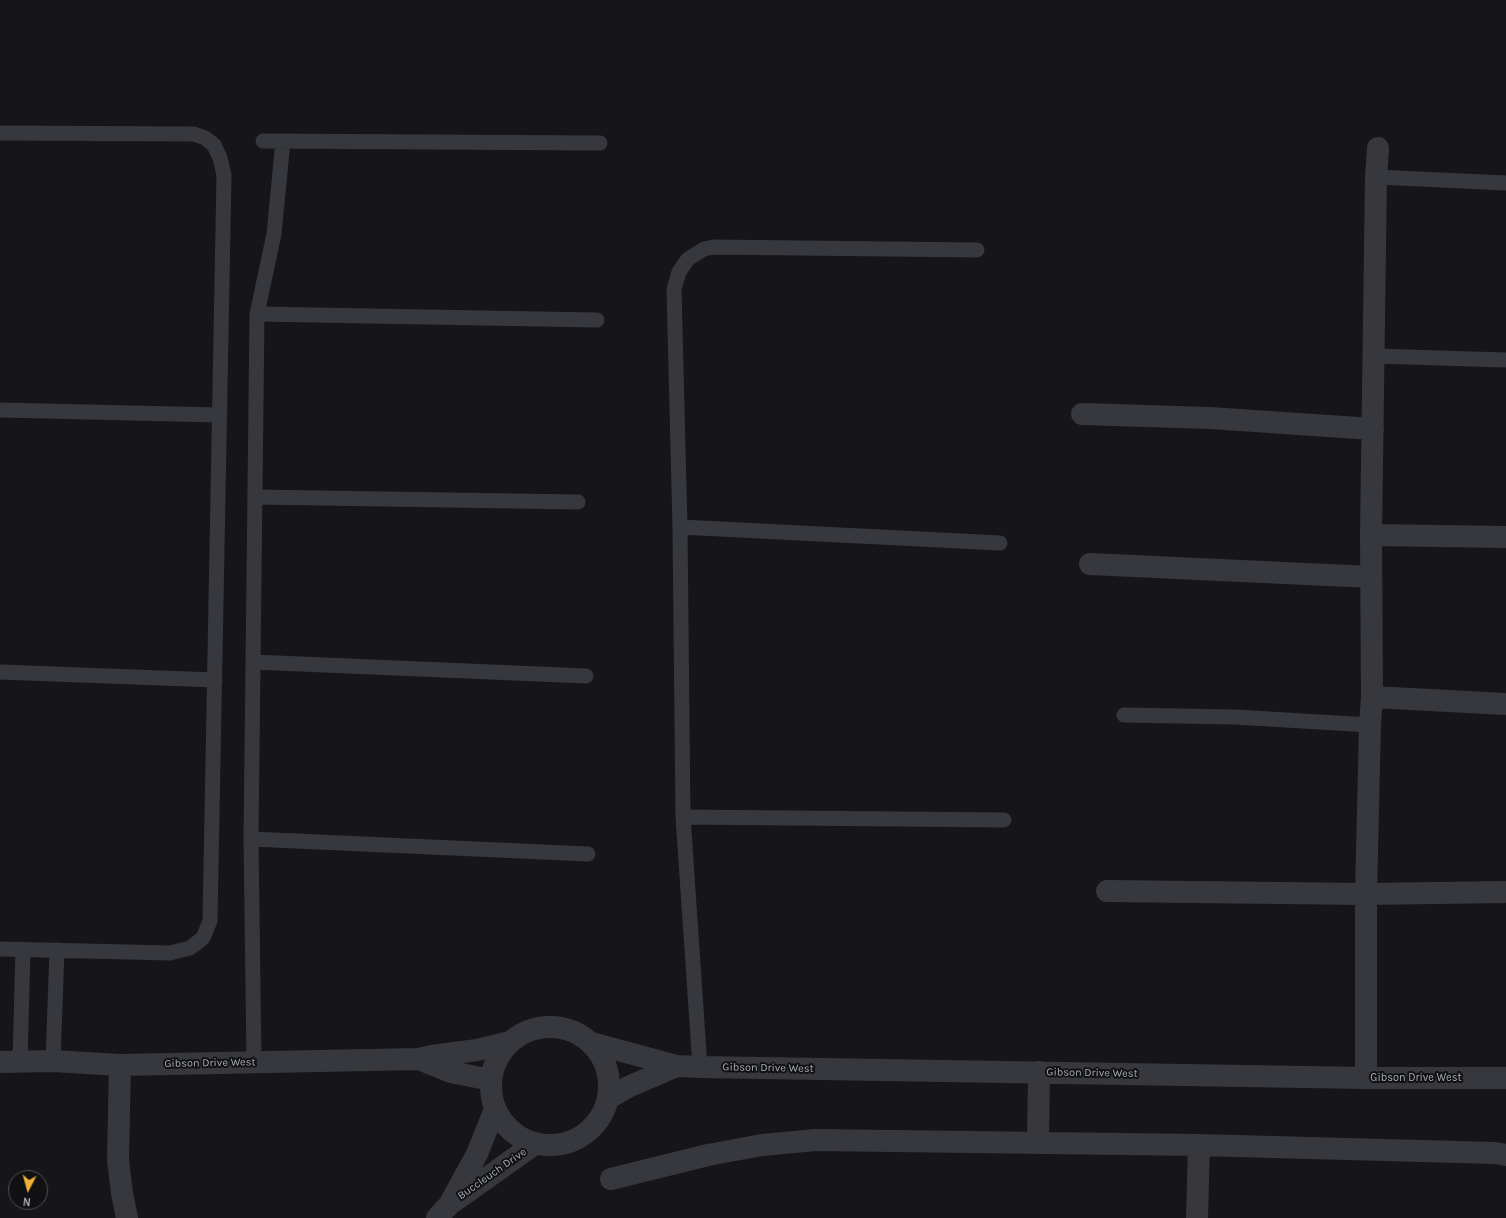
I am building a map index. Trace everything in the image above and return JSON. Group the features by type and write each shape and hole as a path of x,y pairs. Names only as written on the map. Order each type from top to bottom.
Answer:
{"street":[{"path":"1366,1078 1366,894 1372,697 1371,577 1376,177 1378,148"},
{"path":"1082,414 1210,418 1373,429"},
{"path":"1372,535 1506,537"},
{"path":"1090,564 1371,577"},
{"path":"1372,697 1506,704"},
{"path":"1107,891 1366,894 1506,892"},
{"path":"551,1026 573,1031 592,1043 608,1069 609,1098 599,1120 582,1137 560,1144 536,1144 512,1131 495,1109 491,1094 491,1080 497,1059 510,1042 529,1030 551,1026"},
{"name":"Gibson Drive West","path":"10,1062 52,1061 120,1065 419,1059 477,1050 510,1042"},
{"name":"Gibson Drive West","path":"592,1043 677,1066 700,1067 1366,1078 1506,1078"},
{"name":"Gibson Drive West","path":"419,1059 451,1072 491,1080"},
{"path":"120,1065 118,1160 122,1193 128,1218"},
{"name":"Gibson Drive West","path":"609,1098 643,1080 677,1066"},
{"path":"1038,1143 1039,1072"},
{"name":"Buccleuch Drive","path":"443,1211 477,1154 495,1109"},
{"path":"611,1179 708,1155 762,1145 816,1140 1199,1145 1494,1153 1506,1155"},
{"name":"Buccleuch Drive","path":"443,1211 536,1144"},
{"path":"1197,1218 1199,1145"}],"lane":[{"path":"0,133 194,134 205,138 214,145 220,158 224,175 210,921 203,938 190,948 170,953 0,949"},
{"path":"263,141 600,143"},
{"path":"254,1062 251,839 257,314 274,234 283,141"},
{"path":"1376,177 1506,183"},
{"path":"700,1067 683,816 680,527 674,289 679,272 688,259 704,249 712,247 977,250"},
{"path":"257,314 597,320"},
{"path":"1374,356 1506,360"},
{"path":"0,410 220,415"},
{"path":"255,496 578,502"},
{"path":"680,527 1000,543"},
{"path":"253,662 586,676"},
{"path":"0,672 215,680"},
{"path":"1124,715 1235,717 1370,725"},
{"path":"683,816 1004,820"},
{"path":"251,839 588,854"},
{"path":"10,1062 23,949"},
{"path":"52,1061 57,950"}]}
